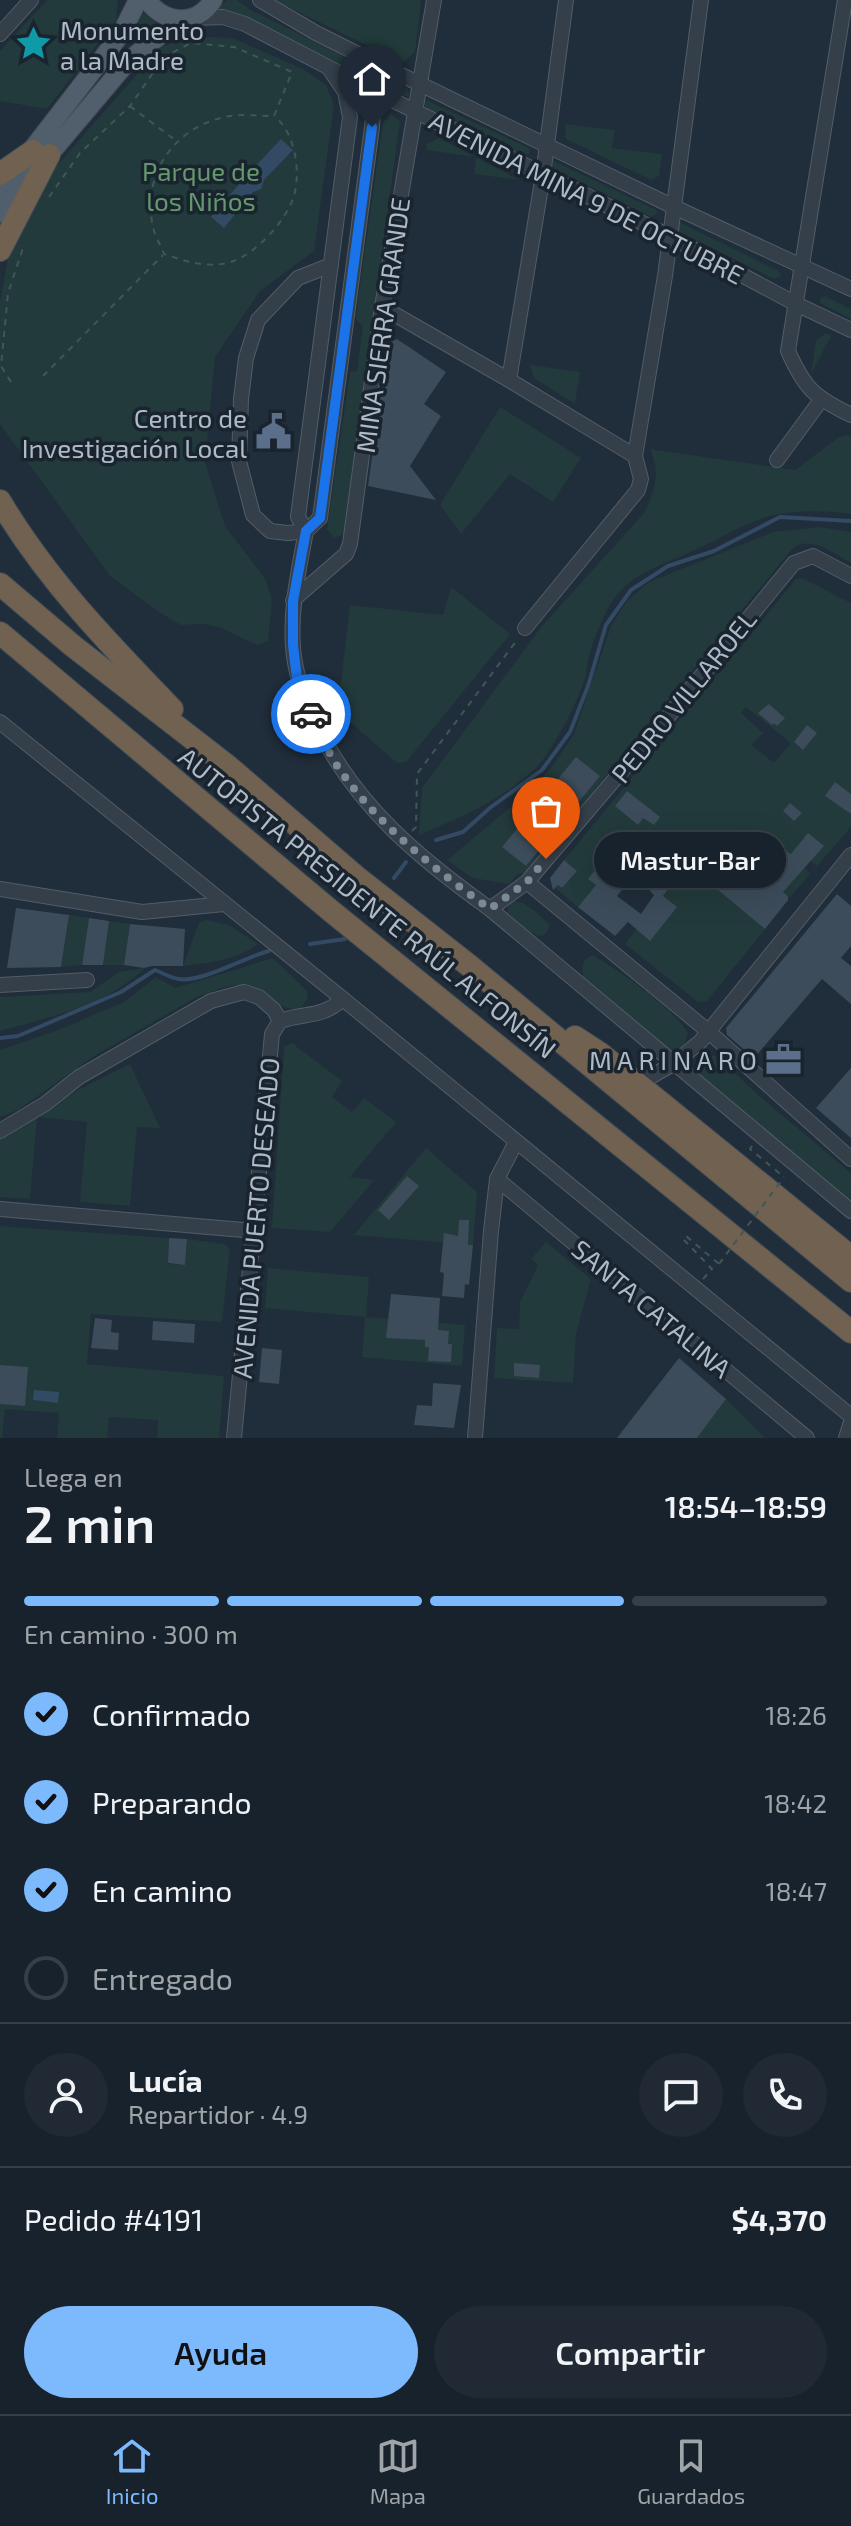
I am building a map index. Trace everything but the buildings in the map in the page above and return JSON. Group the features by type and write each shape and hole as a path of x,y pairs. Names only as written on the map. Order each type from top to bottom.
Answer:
{"highway":[{"path":"0,174 41,153"},
{"path":"0,250 41,153"},
{"path":"0,501 40,559 101,636 229,767"},
{"name":"AUTOPISTA PRESIDENTE RAÚL ALFONSÍN","path":"0,584 73,646 229,767 359,879 471,967 851,1281"},
{"name":"AUTOPISTA PRESIDENTE RAÚL ALFONSÍN","path":"0,633 331,911 851,1332"},
{"path":"0,643 24,654"},
{"path":"471,967 601,1054 851,1257"}],"main road":[{"path":"0,213 121,34 138,0"},
{"path":"147,0 160,14 172,19 188,19"},
{"path":"0,191 41,153 129,60 176,23 201,14 213,0"}],"street":[{"path":"0,34 31,0"},
{"name":"AVENIDA MINA 9 DE OCTUBRE","path":"260,0 360,55 851,289"},
{"name":"MINA SIERRA GRANDE","path":"293,601 346,554 369,415 382,307 434,0"},
{"path":"509,380 543,175 566,0"},
{"path":"525,628 638,490 641,479 635,456 665,276 701,0"},
{"path":"845,0 844,53 801,264 788,351 803,381 821,400 851,415"},
{"name":"AVENIDA MINA 9 DE OCTUBRE","path":"188,19 223,17 245,24 851,330"},
{"path":"360,55 374,91 372,127 320,518 306,531 293,601 297,679 312,715 335,763 369,806 433,869 490,909 851,1211"},
{"path":"306,531 298,517 350,117 345,92 326,65"},
{"path":"306,531 270,531 253,515 239,461 241,399 246,358 258,320 298,278 331,265"},
{"path":"382,307 635,456"},
{"path":"777,460 821,400"},
{"name":"PEDRO VILLAROEL","path":"490,909 527,882 794,563 813,556 851,576"},
{"path":"0,722 343,999 851,1419 846,1438"},
{"path":"638,1084 673,1064 700,1042 851,855"},
{"path":"527,882 709,1032 851,1159"},
{"path":"0,889 142,912 224,904"},
{"path":"0,985 87,980"},
{"path":"0,1131 45,1104 79,1077 211,1001 244,992 259,997 274,1010 280,1021"},
{"name":"AVENIDA PUERTO DESEADO","path":"234,1438 272,1034 280,1021 295,1016 316,1016 343,999"},
{"path":"475,1438 497,1179 516,1142"},
{"name":"SANTA CATALINA","path":"497,1179 807,1438"},
{"path":"0,1209 255,1231"}],"path":[{"path":"49,197 80,153 130,106 164,57 191,43 234,47 292,72 274,116"},
{"path":"130,106 176,140"},
{"path":"230,116 274,116 287,125 296,156 294,196 271,236 232,262 196,265 164,254 154,230 152,202 156,172 176,140 190,129 230,116"},
{"path":"11,382 1,366 8,293 28,234"},
{"path":"43,376 164,254"},
{"path":"403,840 416,827 417,774 525,628"},
{"path":"752,1146 785,1175 750,1149 752,1146"},
{"path":"712,1269 683,1239 686,1236 719,1264 785,1175"}],"green space":[{"path":"47,0 118,0 116,20 47,109 0,101 0,51"},
{"path":"227,0 237,0 355,62 360,75 246,18 217,10"},
{"path":"274,0 421,0 415,52 402,63"},
{"path":"142,12 159,25 136,41 133,40"},
{"name":"Parque de los Niños","path":"191,36 232,38 303,69 326,85 334,105 314,251 260,291 215,357 205,462 225,526 266,580 272,600 268,641 257,645 219,627 181,625 110,576 0,424 0,301 8,258 43,181 161,47"},
{"path":"380,75 408,89 409,96 404,97 383,87"},
{"path":"426,100 529,148 530,153 524,156 427,108 424,104"},
{"path":"391,114 400,121 344,532 334,538 327,529 350,372 357,371 363,327 356,319 358,299 383,123"},
{"path":"565,124 615,130 612,148 662,154 659,176 651,180 566,139"},
{"path":"439,138 475,157 426,150 427,144"},
{"path":"476,157 519,180 474,174"},
{"path":"554,161 656,210 657,214 651,217 554,169 551,165"},
{"path":"679,222 779,271 781,276 774,279 677,231"},
{"path":"825,296 851,309 851,319 820,303 820,298"},
{"path":"826,333 831,336 811,374 816,340"},
{"path":"530,365 580,372 575,404 534,378"},
{"path":"500,407 581,458 553,502 510,474 461,534 440,505"},
{"path":"839,437 851,437 851,514 808,511 766,517 637,577 618,594 607,610 593,644 579,694 541,762 495,799 419,835 422,788 542,626 644,513 655,481 650,449 795,470"},
{"path":"820,527 851,532 851,563 815,544 793,548 526,873 517,874 509,884 472,878 447,860 531,790 551,768 574,734 611,626 627,601 649,582 773,532"},
{"path":"802,578 851,603 851,827 817,866 796,850 791,854 776,845 763,864 803,867 811,873 790,897 714,835 689,866 765,929 707,1001 698,1002 625,944 688,866 642,829 578,907 555,888 558,885 562,888 577,871 564,860 796,579","holes":["746,707 791,743 774,763 751,745 763,733 741,713"]},
{"path":"451,587 510,634 406,762 397,763 341,714 338,706 350,605 443,615"},
{"path":"513,901 527,906 549,924 543,936 528,931 508,913 508,906"},
{"path":"69,915 89,918 82,965 61,967"},
{"path":"207,920 229,925 258,944 232,957 183,966 199,922"},
{"path":"109,921 130,924 124,965 103,965"},
{"path":"592,955 673,1014 688,1034 684,1046 669,1051 584,980 584,960"},
{"path":"273,958 307,991 308,997 302,1007 282,1006 258,989 245,985 230,986 195,998 94,1056 18,1110 0,1117 0,1050 124,1002 156,977 175,988"},
{"path":"145,968 130,981 95,1001 0,1031 0,997 90,992 119,972"},
{"path":"292,1043 342,1081 332,1097 352,1112 364,1098 396,1122 350,1177 374,1180 330,1232 272,1228 284,1047"},
{"path":"704,1054 717,1056 758,1095 851,1173 851,1201 698,1077 695,1064"},
{"path":"130,1064 160,1128 137,1127 130,1206 80,1202 87,1122 37,1117 30,1199 0,1197 0,1139 72,1093"},
{"path":"426,1148 477,1192 473,1245 354,1235"},
{"path":"0,1226 169,1238 168,1264 185,1265 187,1239 224,1244 230,1249 222,1322 91,1314 87,1364 224,1376 219,1438 157,1438 158,1420 109,1417 107,1438 57,1438 59,1413 5,1409 0,1438"},
{"path":"546,1242 591,1279 576,1334 573,1383 494,1378 497,1328 519,1329 520,1302 538,1265 531,1259"},
{"path":"268,1268 369,1277 366,1317 465,1325 462,1366 362,1357 365,1317 265,1308"},
{"path":"726,1399 765,1438 697,1438"}],"water":[{"path":"281,139 293,150 224,228 211,217 240,183 243,173 252,170"},
{"path":"34,1390 59,1392 58,1403 33,1400"}],"waterway":[{"path":"436,840 463,832 542,770 570,732 606,625 631,590 668,566 714,551 780,517 851,521"},
{"path":"394,878 406,862"},
{"path":"310,944 345,939"},
{"path":"0,1038 18,1036 121,992 155,970 188,979 269,951"}],"way so far":[{"path":"311,714 335,763 369,806 433,869 490,909 527,882 546,859"}],"place":[{"name":"Monumento a la Madre","path":"34,44"},
{"name":"Centro de Investigación Local","path":"273,432"},
{"name":"Mastur-Bar","path":"546,859"},
{"name":"M A R I N A R O","path":"783,1059"}],"route":[{"path":"311,714 297,679 293,601 306,531 320,518 372,127"}]}
